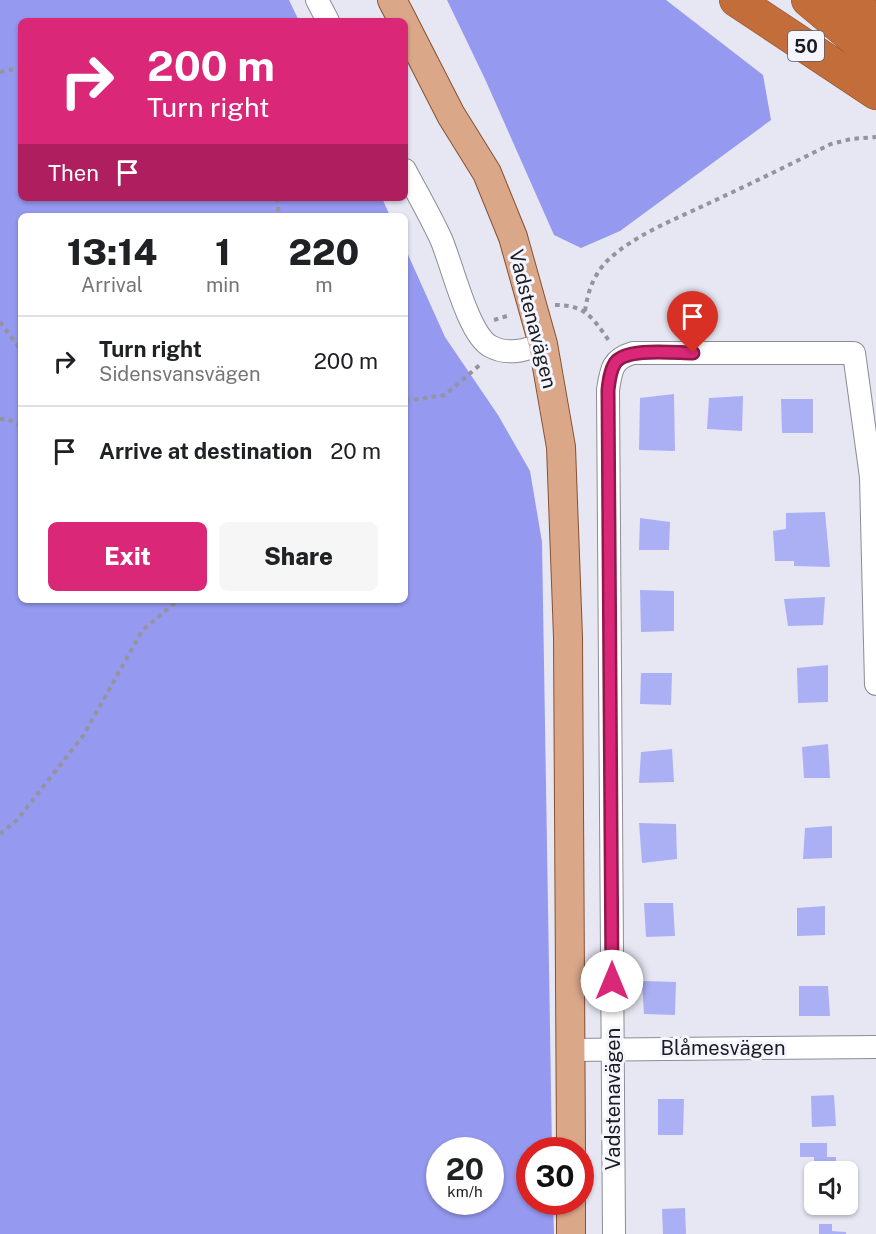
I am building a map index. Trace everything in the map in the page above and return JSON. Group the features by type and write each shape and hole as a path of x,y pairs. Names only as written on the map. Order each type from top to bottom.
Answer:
{"highway":[{"name":"50","path":"736,0 876,93"},
{"name":"50","path":"808,0 876,57"},
{"path":"849,0 876,22"},
{"path":"870,0 876,8"}],"main road":[{"path":"392,0 401,18"},
{"name":"Vadstenavägen","path":"408,31 451,115 487,173 513,237 534,347 561,447 568,637 571,1137"},
{"path":"571,1215 571,1234"}],"street":[{"path":"317,0 326,18"},
{"path":"408,176 441,240 473,326 483,342 504,351 534,347"},
{"path":"622,357 633,353 854,353 871,477 876,684"},
{"name":"Vadstenavägen","path":"614,1234 608,390 610,374 615,363 622,357"},
{"name":"Blåmesvägen","path":"570,1050 876,1047"}],"path":[{"path":"0,72 18,69"},
{"path":"622,357 585,310 588,291 609,260 636,240 831,144 851,139 876,137"},
{"path":"0,322 18,346"},
{"path":"408,401 445,395 483,362 491,347"},
{"path":"0,419 8,419 18,425"},
{"path":"0,834 17,820 83,736 142,631 175,603"}],"shaded area":[{"path":"0,0 289,0 298,18 18,18 18,201 383,201 389,213 18,213 18,603 408,603 408,255 445,337 498,415 530,471 542,542 552,1137 516,1137 516,1215 553,1215 554,1234 0,1234"},
{"path":"447,0 666,0 763,75 771,120 620,231 581,248 554,235 485,79"}],"building":[{"path":"674,394 675,451 639,450 640,398"},
{"path":"743,396 742,431 707,429 709,398"},
{"path":"781,399 813,399 813,433 782,433"},
{"path":"825,512 830,567 794,566 794,561 775,561 773,531 786,529 786,513"},
{"path":"640,518 670,522 669,550 639,550"},
{"path":"640,590 674,591 674,631 641,632"},
{"path":"825,597 823,625 788,626 784,599"},
{"path":"828,665 828,702 798,703 797,668"},
{"path":"641,673 672,673 671,705 640,704"},
{"path":"828,744 830,778 804,778 802,747"},
{"path":"672,749 674,782 639,783 641,752"},
{"path":"639,823 676,824 677,859 642,863"},
{"path":"832,826 832,858 803,859 805,828"},
{"path":"644,903 673,903 675,936 646,937"},
{"path":"825,906 825,935 797,936 797,908"},
{"path":"642,981 676,982 675,1015 644,1014"},
{"path":"799,986 828,986 830,1016 799,1016"},
{"path":"834,1095 836,1126 812,1127 811,1096"},
{"path":"658,1099 684,1099 683,1135 658,1135"},
{"path":"800,1143 827,1143 827,1157 836,1157 836,1161 814,1161 814,1157 800,1157"},
{"path":"685,1208 686,1234 663,1234 662,1209"},
{"path":"819,1224 832,1224 832,1231 846,1232 846,1234 819,1234"}],"route":[{"path":"612,981 608,390 610,374 615,363 622,357 633,353 693,353"}]}
